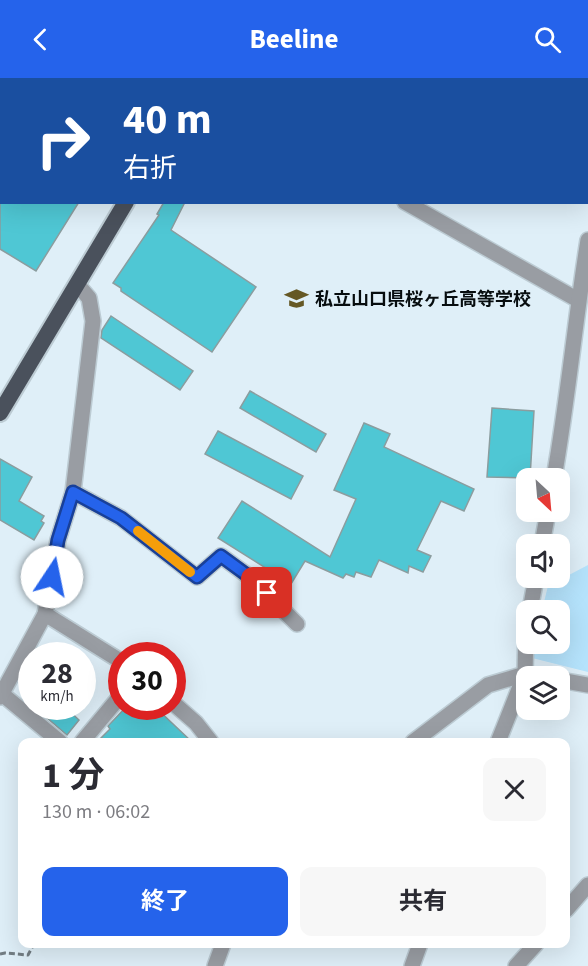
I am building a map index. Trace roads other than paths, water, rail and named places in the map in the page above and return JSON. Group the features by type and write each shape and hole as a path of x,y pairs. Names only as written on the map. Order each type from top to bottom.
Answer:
{"highway":[{"path":"0,413 125,204"}],"street":[{"path":"409,204 578,300"},
{"path":"556,468 574,347 582,320 578,300 588,240"},
{"path":"55,738 1,695 45,614 58,540 73,492 93,321 89,297 78,284"},
{"path":"73,492 121,518 197,577 221,556 251,578 297,624"},
{"path":"45,614 108,653"},
{"path":"418,738 488,685 516,679"},
{"path":"570,682 588,685"},
{"path":"500,738 516,707"},
{"path":"85,738 108,711"},
{"path":"186,714 208,738"},
{"path":"570,905 588,885"},
{"path":"215,966 222,948"},
{"path":"412,966 419,948"},
{"path":"516,966 532,948"}],"place":[{"name":"私立山口県桜ヶ丘高等学校","path":"297,299"}]}
